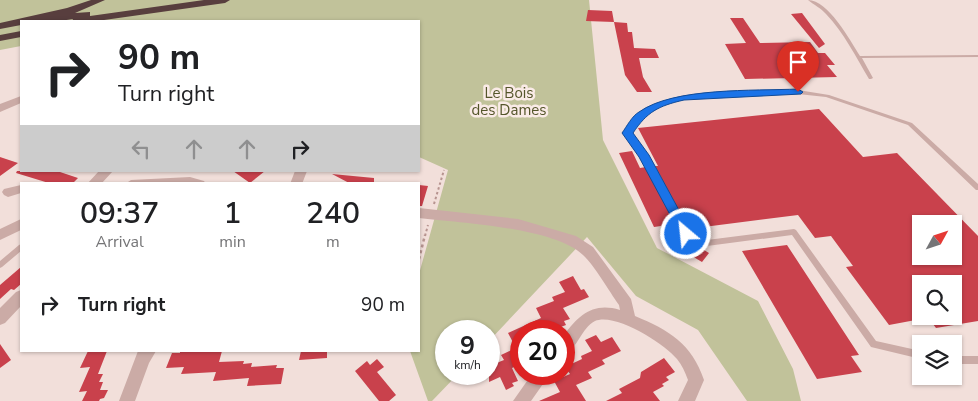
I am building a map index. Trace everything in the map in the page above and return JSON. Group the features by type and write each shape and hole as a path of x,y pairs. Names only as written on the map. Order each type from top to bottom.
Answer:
{"highway":[{"path":"31,20 70,11 100,0"},
{"path":"48,20 179,0"},
{"path":"84,20 226,0"},
{"path":"101,20 226,0"},
{"path":"0,27 20,22"},
{"path":"0,37 20,33"}],"street":[{"path":"0,109 20,99"},
{"path":"96,182 106,172"},
{"path":"171,182 193,182"},
{"path":"8,192 20,189"},
{"path":"420,213 518,224 571,240 588,251 626,303 628,319"},
{"path":"0,235 20,225"},
{"path":"0,318 20,297"},
{"path":"575,333 594,314 603,313 628,319 666,339 682,352 692,368 696,380 686,401"},
{"path":"127,401 142,359 147,352"},
{"path":"520,401 533,385"}],"lane":[{"path":"810,0 815,2 830,16 871,78"},
{"path":"859,58 978,56"},
{"path":"912,353 874,344 794,232 707,243 686,234 644,155 627,133 641,114 666,101 684,97 798,92 827,96 910,124 978,188"},
{"path":"0,265 20,247"},
{"path":"962,360 978,360"}],"green space":[{"name":"Le Bois des Dames","path":"0,0 589,0 603,140 657,248 758,301 793,369 801,401 747,401 698,330 636,296 587,237 500,329 500,320 435,320 435,385 447,385 432,401 428,401 410,352 420,352 420,270 448,170 420,157 420,20 20,20 20,46 0,50"}],"building":[{"path":"588,10 612,11 614,22 586,21"},
{"path":"802,13 825,44 819,48 791,14"},
{"path":"730,18 743,18 760,43 810,42 818,53 825,53 835,65 827,65 837,77 745,79 725,44 746,43"},
{"path":"614,22 627,23 628,32 632,32 634,48 655,49 659,58 639,58 643,77 652,92 637,92 625,75"},
{"path":"819,109 863,157 897,153 958,215 912,215 912,265 962,265 962,220 978,236 978,321 962,324 962,275 912,275 912,321 889,325 846,267 853,266 831,236 815,238 798,215 688,229 655,166 658,166 638,128"},
{"path":"632,151 640,168 646,167 679,230 672,231 709,253 702,262 668,242 661,226 654,227 619,153"},
{"path":"0,157 18,163 0,176"},
{"path":"17,171 60,172 78,178 74,182 45,182 16,173"},
{"path":"234,172 264,172 251,182"},
{"path":"332,174 374,178 374,182 347,182"},
{"path":"420,185 428,186 422,206 420,206"},
{"path":"787,245 859,355 851,356 862,372 817,379 742,251"},
{"path":"20,268 20,285 14,290 11,289 0,299 0,285"},
{"path":"573,276 581,290 584,289 589,297 563,308 570,319 537,320 541,318 536,308 554,301 552,297 565,292 559,282"},
{"path":"934,325 954,325 936,328"},
{"path":"596,335 601,342 612,337 621,351 602,360 605,364 588,372 592,378 576,385 586,401 539,401 560,392 556,385 575,385 575,362 582,359 581,356 592,351 585,340"},
{"path":"0,344 11,360 0,368"},
{"path":"510,351 510,385 514,386 506,390 500,377 500,362 504,360 501,355"},
{"path":"88,352 107,352 98,374 103,374 99,382 103,382 100,390 108,390 104,398 99,401 82,401 87,391 79,392 90,367 80,368"},
{"path":"222,352 219,362 244,361 243,364 252,363 251,367 277,365 276,368 284,368 281,384 247,386 249,378 213,381 216,372 181,374 184,367 166,368 172,353"},
{"path":"301,352 327,352 327,358 299,360"},
{"path":"664,358 675,372 666,377 669,380 662,384 664,386 653,392 660,401 606,401 622,393 619,389 640,378 641,372"},
{"path":"377,359 384,367 377,372 396,395 389,401 379,401 355,371 367,361 370,365"}],"route":[{"path":"686,234 644,155 627,133 641,114 666,101 684,97 798,92"}]}
